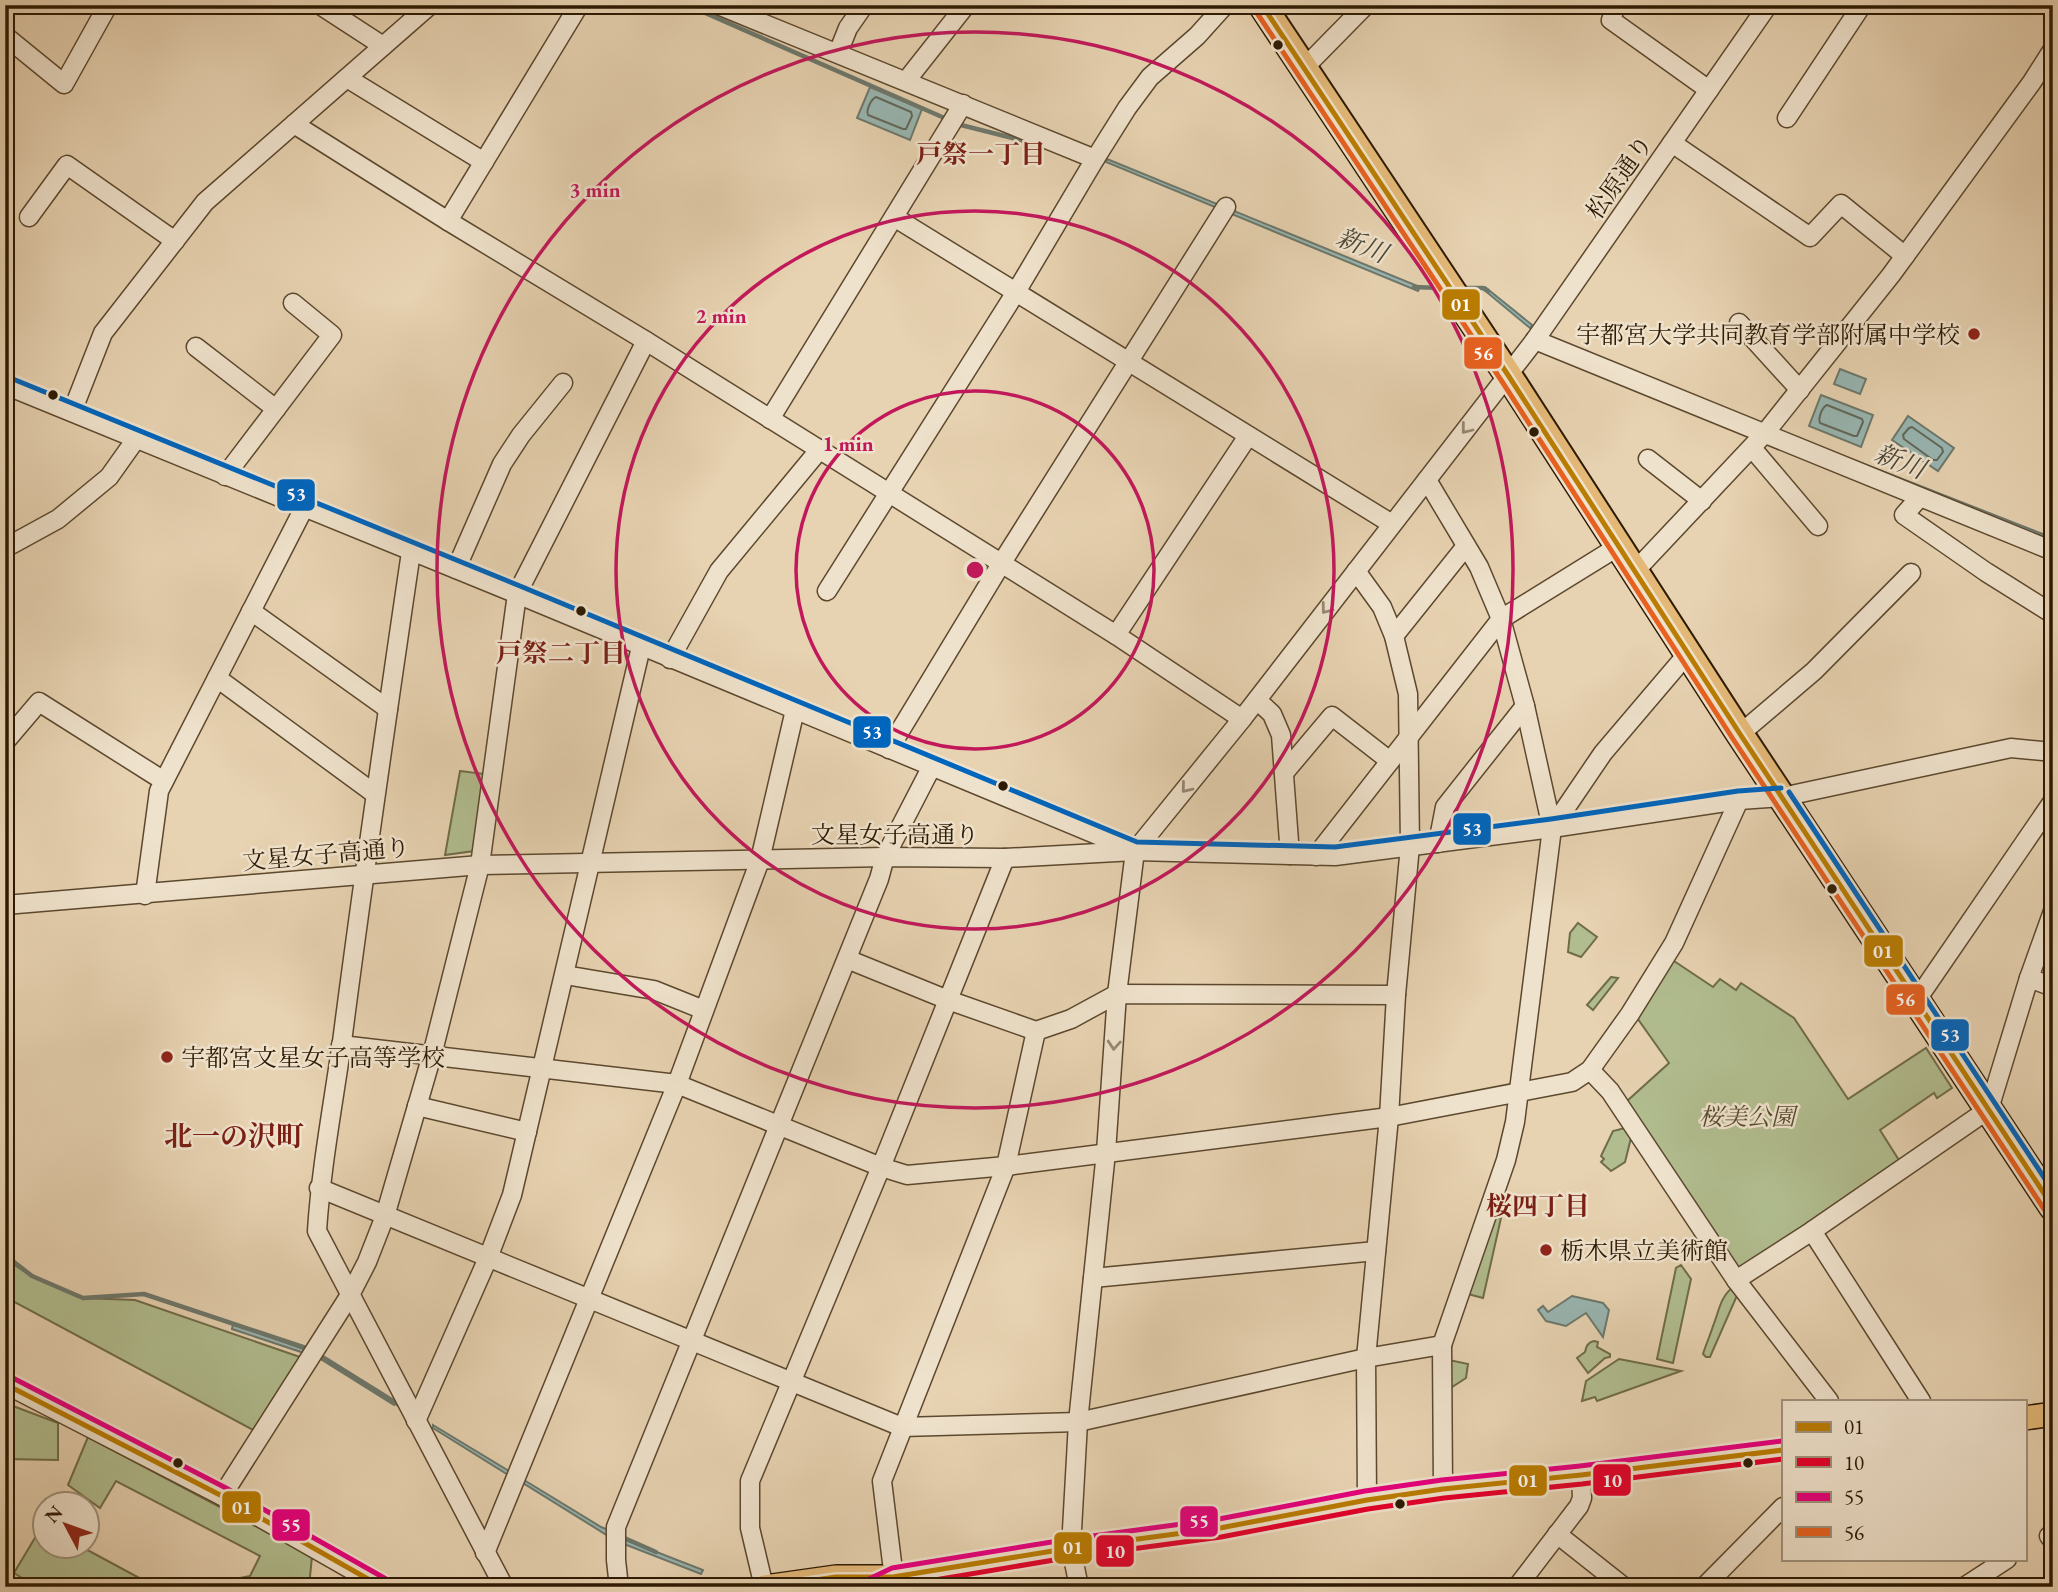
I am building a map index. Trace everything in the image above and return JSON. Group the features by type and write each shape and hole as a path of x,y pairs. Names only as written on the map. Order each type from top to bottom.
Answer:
{"highway":[{"path":"1262,5 1508,375 1740,734 2053,1207"}],"main road":[{"path":"2026,1418 2053,1414"},
{"path":"764,1587 836,1577 887,1584 1071,1548 1220,1528 1367,1500 1782,1450"}],"street":[{"path":"5,36 64,84 108,5"},
{"path":"320,5 383,46"},
{"path":"72,412 103,333 205,202 430,5"},
{"path":"448,221 579,5"},
{"path":"718,5 759,13 838,53 1095,159"},
{"path":"838,53 848,28 864,5"},
{"path":"906,81 966,5"},
{"path":"827,591 1016,292 1095,159 1150,77 1197,36 1225,5"},
{"path":"1304,68 1366,5"},
{"path":"1611,5 1615,8 1611,20 1709,90"},
{"name":"松原通り","path":"1135,851 1257,700 1535,340 1768,5"},
{"path":"1787,118 1862,5"},
{"path":"1635,571 1752,448 1800,390 1905,256 2032,82 2053,49"},
{"path":"347,78 484,162"},
{"path":"770,419 963,104"},
{"path":"294,124 820,449 1116,635 1242,719"},
{"path":"1672,143 1810,237 1841,204 1905,256"},
{"path":"29,217 66,165 175,241"},
{"path":"889,749 1001,564 1226,207"},
{"path":"894,217 1392,524"},
{"path":"225,476 332,335 293,303"},
{"path":"1739,323 1800,390"},
{"path":"1535,340 2053,551"},
{"path":"222,1496 350,1295 367,1262 385,1216 432,1055 480,865 517,594 646,341"},
{"path":"196,347 276,409"},
{"path":"456,569 502,464 521,435 563,383"},
{"path":"5,385 1135,851 1117,994 1106,1152 1079,1422 1071,1548 1079,1587"},
{"path":"1116,635 1248,436"},
{"path":"5,548 58,519 99,485 136,439"},
{"path":"1752,448 1818,526"},
{"path":"670,659 719,571 820,449"},
{"path":"1648,459 1702,501"},
{"path":"1427,480 1479,567 1501,619 1525,706 1552,828 1515,1122 1506,1160 1442,1345 1443,1489"},
{"path":"1919,498 1904,515 2053,614"},
{"path":"145,895 159,792 304,508"},
{"path":"1394,636 1466,546"},
{"path":"1316,856 1501,619 1619,546"},
{"path":"411,552 319,1188 317,1231 504,1587"},
{"path":"1356,571 1382,607 1394,636 1408,694 1410,846 1396,995 1389,1117 1366,1358 1367,1500"},
{"path":"1740,734 1814,670 1911,573"},
{"path":"251,611 387,709"},
{"path":"416,1422 488,1258 512,1195 641,647"},
{"path":"1552,828 1603,753 1688,653"},
{"path":"217,678 375,794"},
{"path":"1257,700 1272,714 1281,735 1290,855"},
{"path":"5,742 38,702 164,782"},
{"path":"1438,843 1445,807 1525,706"},
{"path":"485,1553 677,1084 760,860 795,710"},
{"path":"1284,773 1332,716 1390,761"},
{"name":"文星女子高通り","path":"5,905 480,865 884,857 1005,858 1135,851 1316,856 1362,853 1739,800 1782,797 2011,748 2053,752"},
{"path":"619,1587 616,1527 879,879 884,857 932,766"},
{"path":"341,1045 677,1084 881,1167 907,1175 1006,1166 1389,1117 1572,1082 1590,1070 1630,1014 1674,943 1739,800"},
{"path":"1916,1001 2053,801"},
{"path":"764,1587 750,1528 750,1481 881,1167 1005,858"},
{"path":"1737,1280 1989,1109 2029,978 2053,911"},
{"path":"847,959 948,1000 1036,1031 1071,1018 1117,994 1396,995"},
{"path":"565,975 654,990 704,1010"},
{"path":"2029,978 2053,987"},
{"path":"887,1584 882,1482 1006,1166 1036,1031"},
{"path":"1590,1070 1610,1090 1737,1280 1828,1400"},
{"path":"417,1107 527,1132"},
{"path":"319,1188 902,1427 1079,1422 1366,1358 1442,1345"},
{"path":"1812,1231 1920,1400"},
{"path":"1093,1278 1376,1251"},
{"path":"5,1384 222,1496 382,1587"},
{"path":"1517,1587 1579,1506 1582,1498 1581,1475"},
{"path":"1704,1587 1782,1508"},
{"path":"1557,1534 1624,1587"},
{"path":"1964,1587 2005,1560"}],"green space":[{"path":"460,771 485,774 474,851 445,855"},
{"path":"1578,923 1597,937 1581,957 1568,952 1570,933"},
{"name":"桜美公園","path":"1671,959 1713,987 1720,979 1736,990 1741,983 1794,1018 1848,1099 1926,1048 1952,1088 1937,1098 1934,1093 1880,1130 1902,1165 1744,1270 1735,1268 1626,1102 1669,1063 1635,1015"},
{"path":"1611,977 1618,978 1593,1010 1587,1005"},
{"path":"1629,1127 1632,1134 1625,1162 1611,1171 1601,1162 1604,1159 1601,1156 1613,1131"},
{"path":"1493,1217 1501,1218 1483,1298 1468,1294"},
{"path":"5,1259 32,1276 83,1298 135,1300 300,1357 253,1430 5,1297"},
{"path":"1681,1265 1691,1279 1673,1363 1657,1359 1676,1268"},
{"path":"1735,1286 1739,1291 1710,1357 1706,1357 1703,1354 1721,1304 1726,1294"},
{"path":"1598,1342 1597,1347 1610,1354 1610,1357 1605,1358 1588,1373 1577,1358 1585,1352 1589,1343"},
{"path":"1619,1359 1681,1371 1597,1401 1595,1397 1582,1401 1586,1381"},
{"path":"1449,1360 1468,1364 1466,1378 1452,1387 1448,1385"},
{"path":"5,1403 58,1423 58,1460 5,1459"},
{"path":"88,1437 312,1556 309,1587 195,1587 250,1576 260,1556 116,1481 102,1505 102,1490 75,1490 68,1485"},
{"path":"32,1543 32,1560 102,1560 102,1558 156,1587 37,1587 14,1573"}],"water":[{"path":"870,87 922,109 910,140 857,118"},
{"path":"1107,159 1420,287 1418,291 1106,162"},
{"path":"1485,287 1532,325 1530,328 1483,289"},
{"path":"1840,369 1866,379 1860,394 1834,384"},
{"path":"1821,395 1873,415 1861,447 1809,426"},
{"path":"1908,416 1954,448 1938,471 1892,440"},
{"path":"1780,431 2053,538 2053,543"},
{"path":"1572,1296 1603,1303 1609,1310 1603,1337 1586,1313 1566,1326 1546,1321 1538,1310 1543,1306 1548,1312"},
{"path":"233,1324 312,1352 310,1355 232,1329"},
{"path":"323,1358 396,1403 394,1405 322,1360"},
{"path":"433,1425 514,1474 513,1478 433,1428"},
{"path":"524,1480 611,1531 613,1539 523,1483"},
{"path":"623,1539 703,1570 701,1574 624,1544"}],"waterway":[{"name":"新川","path":"687,5 949,120"},
{"name":"新川","path":"957,124 1040,145"},
{"name":"新川","path":"1414,287 1440,288"},
{"name":"新川","path":"1463,288 1483,288 1488,291"},
{"path":"5,1255 32,1276 83,1298 144,1294 309,1349"},
{"path":"316,1353 401,1406"},
{"path":"622,1537 656,1552"}],"transit line":[{"name":"01","path":"1262,5 1508,375 1740,734 2053,1207"},
{"name":"56","path":"1255,10 1501,380 1733,739 2046,1212"},
{"name":"53","path":"8,377 1137,842 1335,847 1738,791 1781,788"},
{"name":"53","path":"1789,792 2053,1191"},
{"name":"55","path":"9,1376 226,1488 386,1579"},
{"name":"01","path":"5,1384 222,1496 382,1587"},
{"name":"55","path":"869,1579 892,1568 1070,1539 1219,1519 1365,1491 1782,1441"},
{"name":"01","path":"767,1587 836,1577 893,1577 1071,1548 1220,1528 1367,1500 1443,1489 1782,1450"},
{"name":"10","path":"893,1587 1072,1557 1221,1537 1368,1509 1444,1498 1782,1459"}],"place":[{"name":"宇都宮大学共同教育学部附属中学校","path":"1974,334"},
{"name":"宇都宮文星女子高等学校","path":"167,1057"},
{"name":"栃木県立美術館","path":"1546,1250"}],"district":[{"name":"戸祭一丁目","path":"981,154"},
{"name":"戸祭二丁目","path":"561,653"},
{"name":"北一の沢町","path":"234,1136"},
{"name":"桜四丁目","path":"1538,1206"}]}
